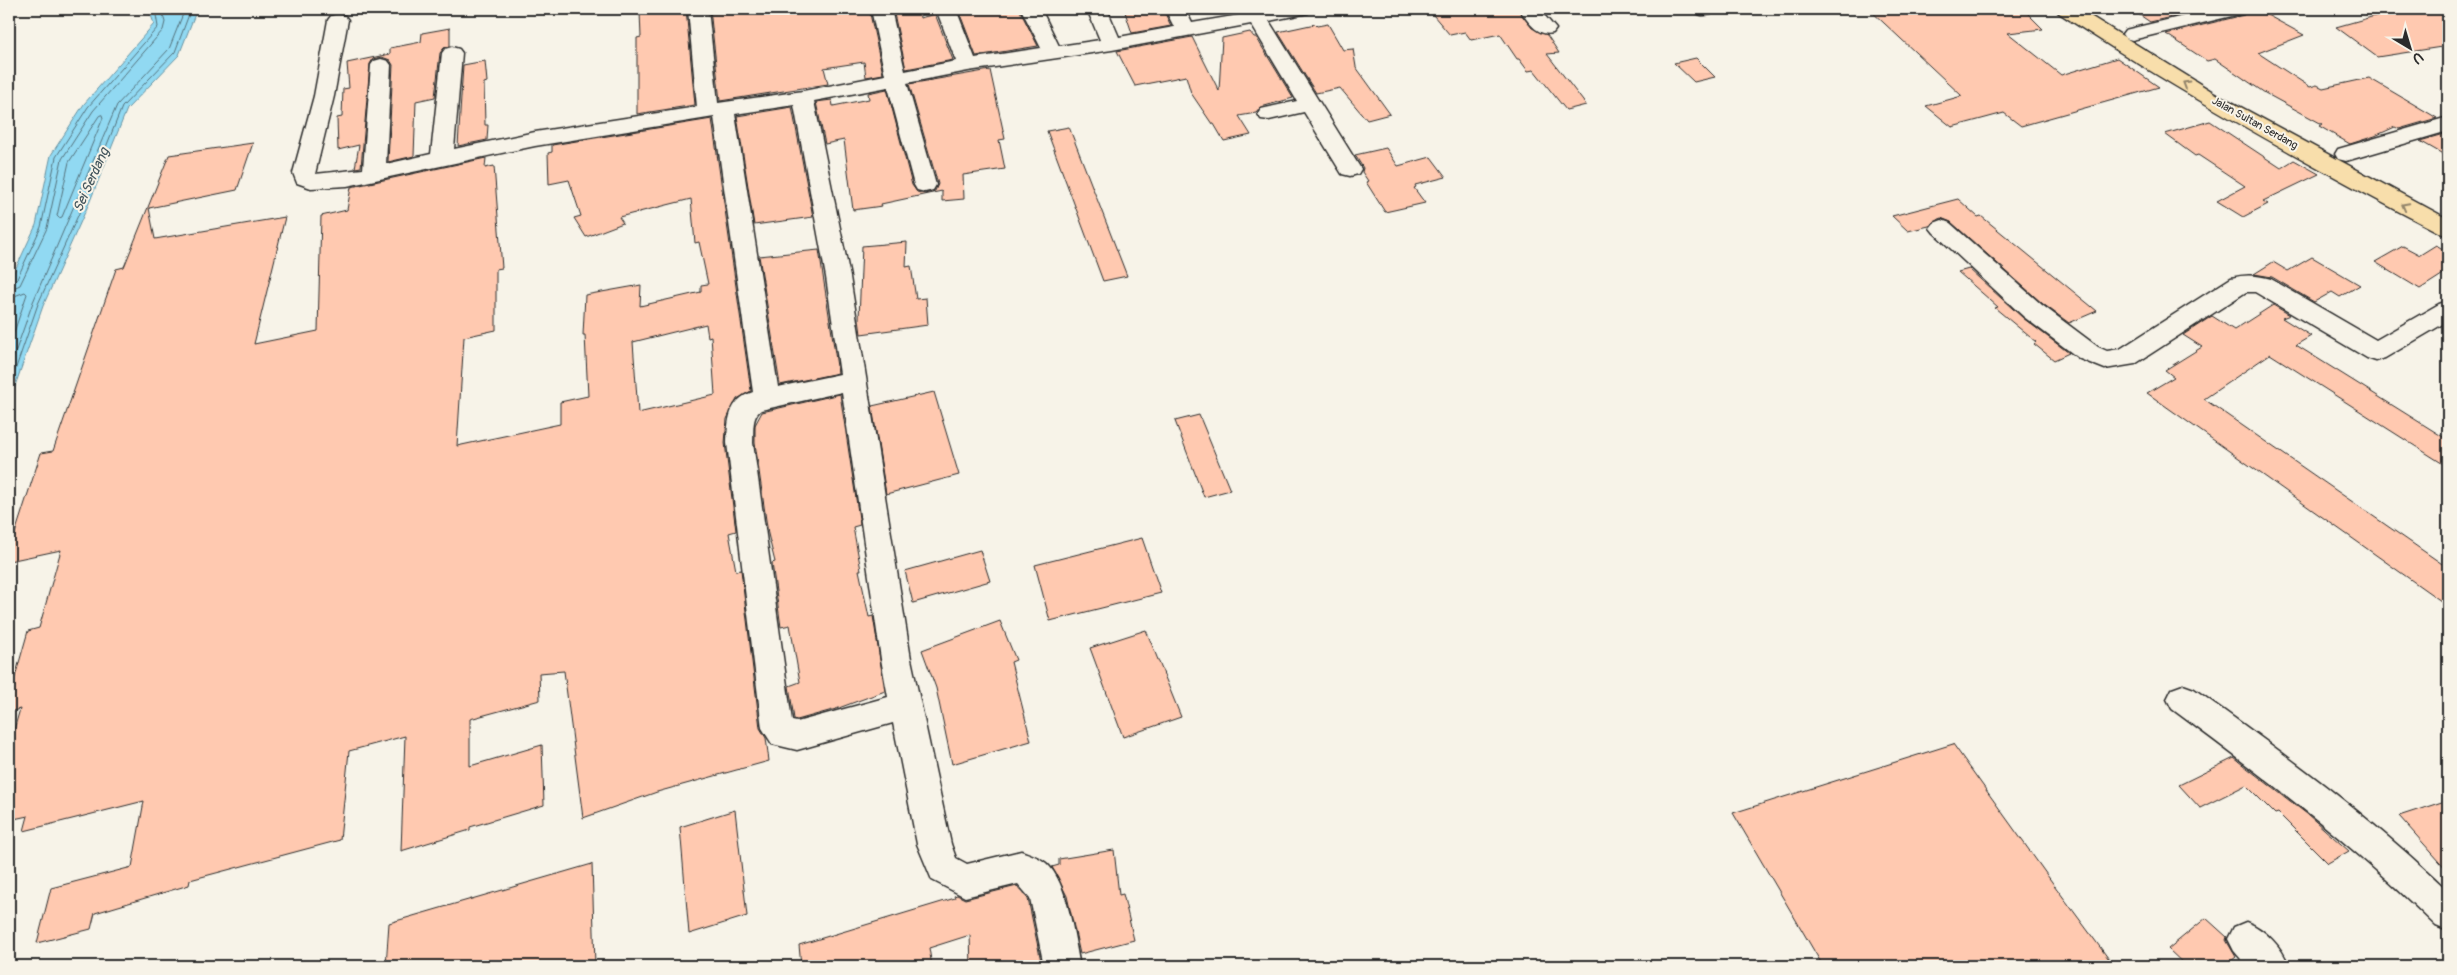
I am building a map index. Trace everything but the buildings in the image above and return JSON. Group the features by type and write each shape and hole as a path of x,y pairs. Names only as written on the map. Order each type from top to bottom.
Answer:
{"highway":[{"name":"Jalan Sultan Serdang","path":"2066,9 2211,99 2448,228"},
{"name":"Jalan Sultan Serdang","path":"2094,9 2226,90 2448,207"}],"street":[{"path":"698,9 767,399"},
{"path":"881,9 896,79 926,185"},
{"path":"946,9 968,65"},
{"path":"1031,9 1053,53"},
{"path":"1096,9 1112,44"},
{"path":"1175,9 1185,29"},
{"path":"338,20 324,96 304,173 305,178 311,180 347,179 535,139 716,109 803,97 968,65 1112,44 1254,12 1301,9"},
{"path":"1529,9 1546,29"},
{"path":"2132,34 2237,9"},
{"path":"1254,12 1281,60 1350,170"},
{"path":"442,159 452,53"},
{"path":"374,173 381,65"},
{"path":"803,97 838,277 894,649 934,844 944,869 965,881 1021,867 1034,875 1046,892 1062,966"},
{"path":"1269,114 1310,104"},
{"path":"2346,154 2448,124"},
{"path":"1942,228 2034,311 2089,353 2105,360 2126,358 2240,284 2246,283 2253,283 2270,290 2376,352 2448,310"},
{"path":"853,380 753,402 746,406 741,413 740,443 778,728 783,734 797,736 906,706"},
{"path":"2183,698 2310,793 2409,875 2448,914"},
{"path":"2246,939 2271,966"}],"water":[{"name":"Sei Serdang","path":"149,9 197,9 179,55 127,109 90,201 43,306 9,403 9,283 36,225 51,155 84,104 154,24"}]}
